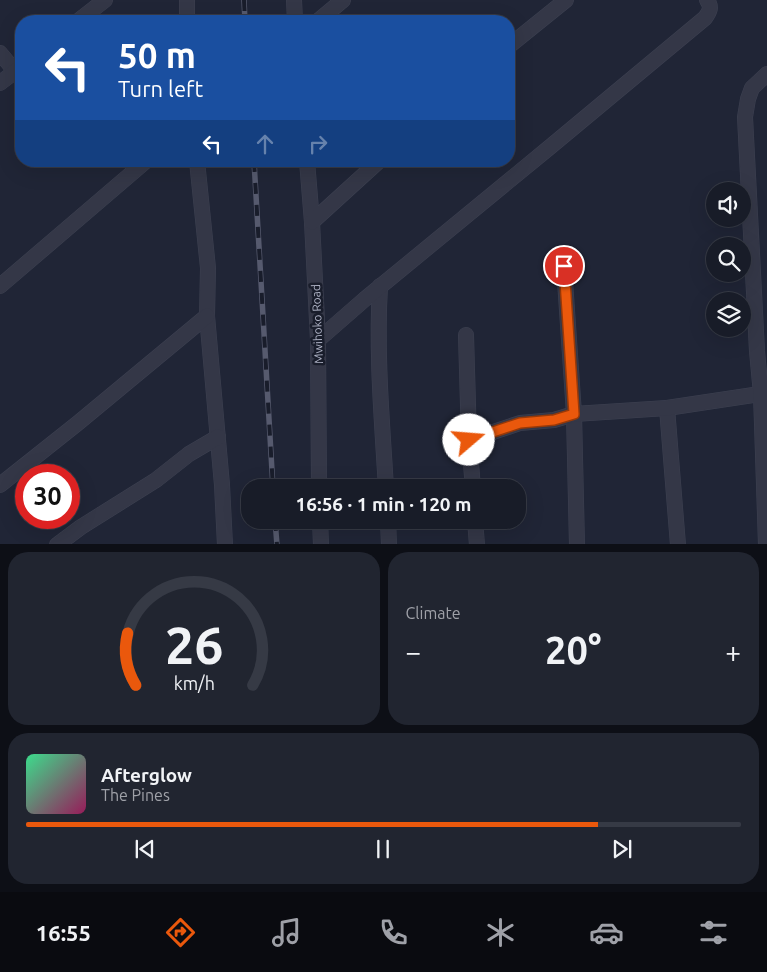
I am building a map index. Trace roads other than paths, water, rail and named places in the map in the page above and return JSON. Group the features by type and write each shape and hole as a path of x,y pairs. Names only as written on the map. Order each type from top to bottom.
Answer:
{"street":[{"path":"86,15 105,0"},
{"path":"187,0 187,15"},
{"path":"294,0 295,15"},
{"path":"325,15 343,0"},
{"path":"515,41 566,0"},
{"path":"318,340 380,286 705,18 710,11 710,4 707,0"},
{"path":"0,53 15,66"},
{"path":"0,83 15,71"},
{"path":"766,544 764,393 757,351 746,117 748,99 752,88 767,74"},
{"path":"0,286 139,167"},
{"path":"199,167 208,268 207,316 218,436 223,543"},
{"name":"Mwihoko Road","path":"307,167 318,340 319,479"},
{"path":"312,222 372,167"},
{"path":"564,266 574,414 577,544"},
{"path":"380,286 378,362 385,479"},
{"path":"0,485 207,316"},
{"path":"466,335 469,440 472,479"},
{"path":"469,440 520,423 554,420 574,414 666,408 764,393"},
{"path":"666,408 678,544"},
{"path":"58,544 81,527 156,480 189,454 218,436"},
{"path":"320,529 320,544"},
{"path":"388,529 389,544"},
{"path":"476,529 477,544"}],"railway":[{"path":"244,0 245,15"},
{"path":"254,167 272,479"},
{"path":"276,529 277,544"}]}
